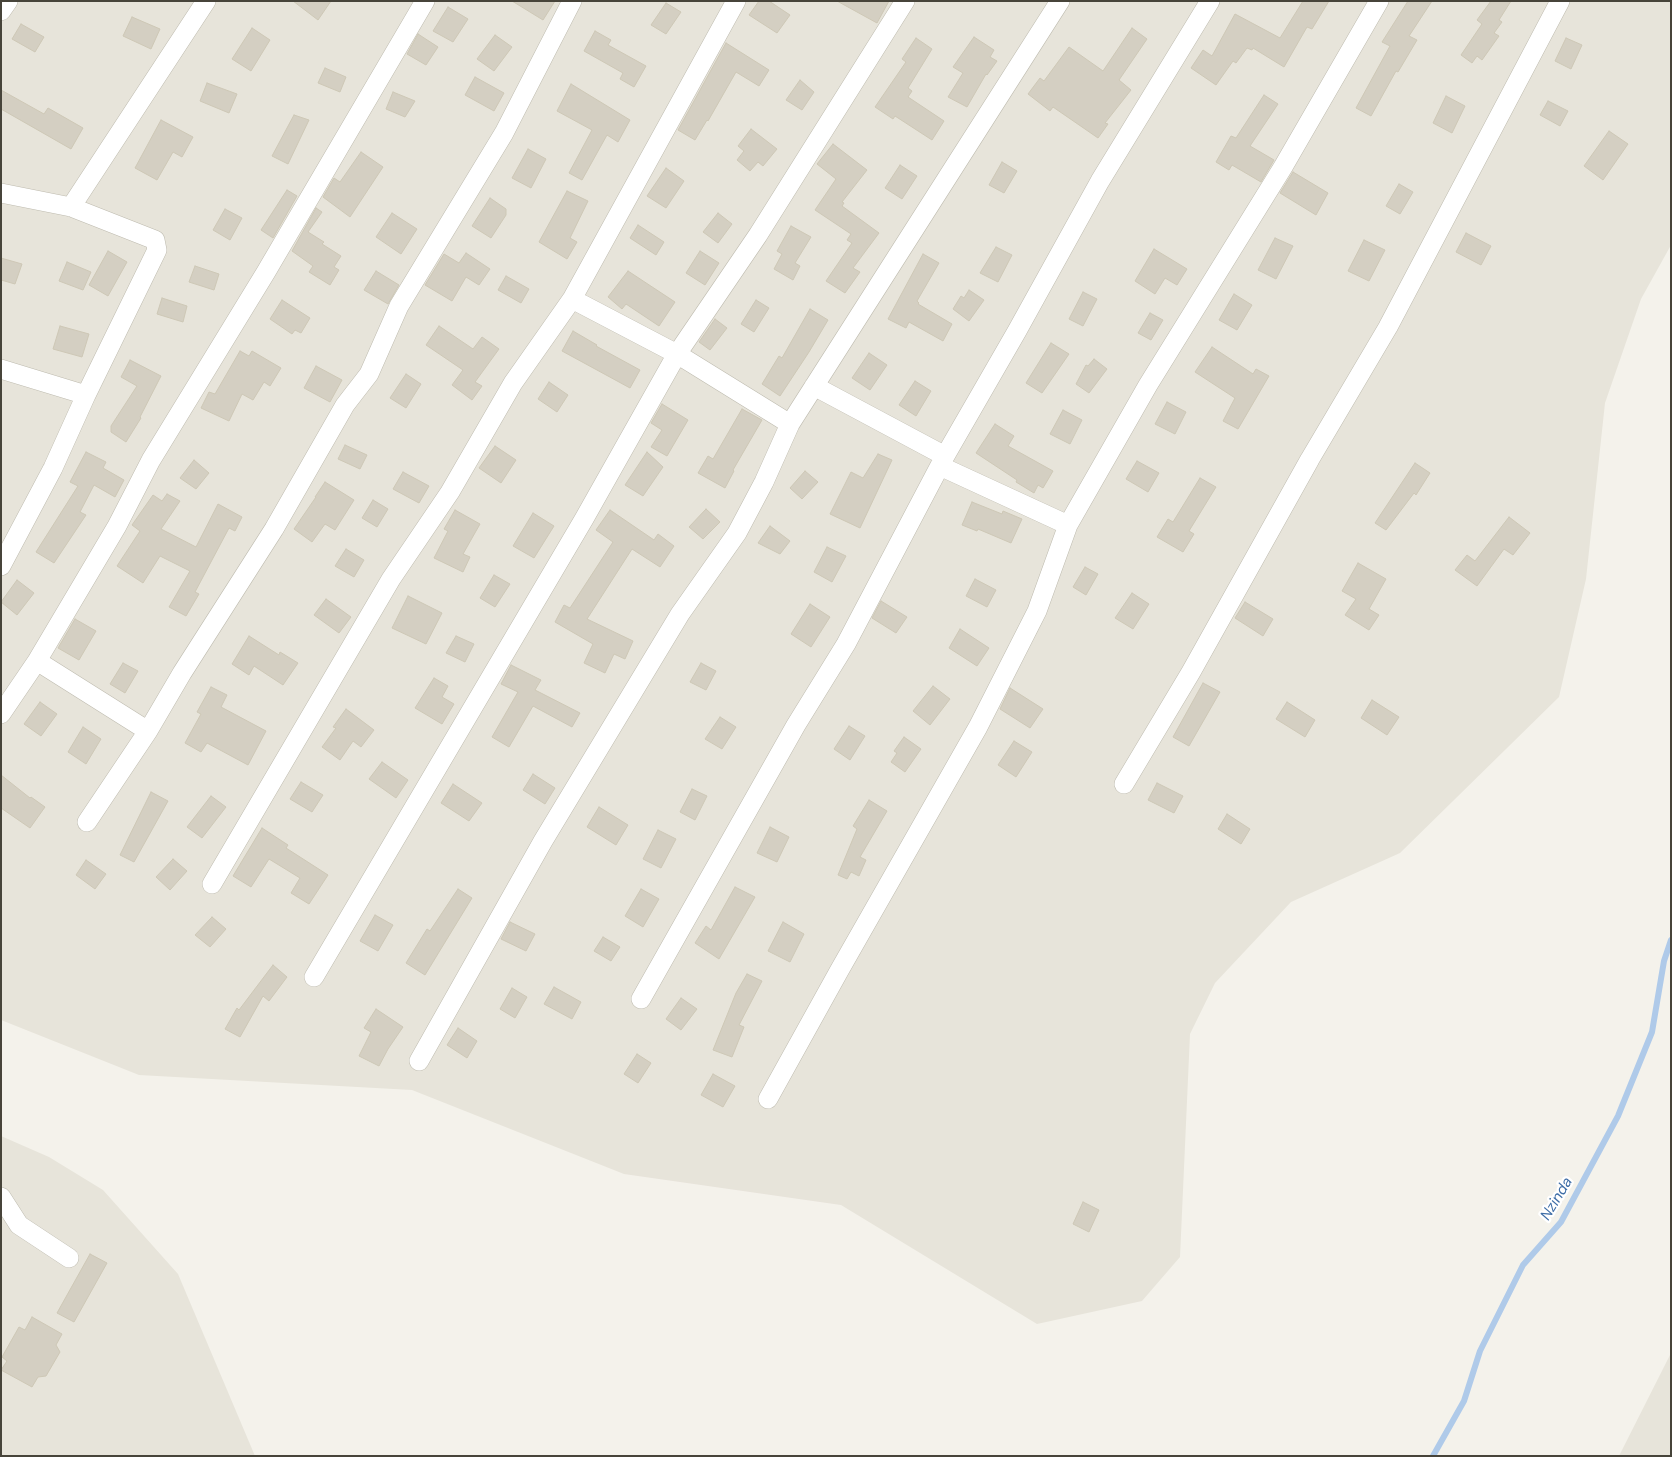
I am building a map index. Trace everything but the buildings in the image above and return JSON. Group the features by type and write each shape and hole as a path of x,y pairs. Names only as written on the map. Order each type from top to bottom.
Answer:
{"street":[{"path":"1,11 8,1"},
{"path":"71,207 206,1"},
{"path":"1,714 37,662 117,526 151,460 266,272 425,1"},
{"path":"87,822 148,731 182,673 274,529 345,405 369,374 399,306 504,133 572,1"},
{"path":"212,884 391,579 450,492 512,383 572,299 736,1"},
{"path":"314,977 584,519 677,354 758,234 905,1"},
{"path":"419,1061 548,832 680,614 737,533 764,482 790,424 1060,1"},
{"path":"641,999 796,725 846,644 943,461 1100,181 1210,1"},
{"path":"768,1099 978,727 1037,611 1068,524 1148,385 1283,167 1380,1"},
{"path":"1124,784 1191,672 1310,459 1388,327 1560,1"},
{"path":"1,193 71,207 156,240 157,250 86,395 53,468 8,539 1,566"},
{"path":"572,299 677,354 790,424"},
{"path":"1,369 86,395"},
{"path":"814,386 943,461 1068,524"},
{"path":"37,662 148,731"},
{"path":"1,1197 19,1225 69,1258"}],"shaded area":[{"path":"1,1 1671,1 1671,245 1641,299 1605,403 1586,579 1559,697 1400,853 1291,902 1215,983 1190,1034 1180,1257 1142,1301 1037,1324 841,1205 624,1174 412,1090 139,1075 1,1020"},
{"path":"1,1136 49,1157 103,1190 178,1274 255,1456 1,1456"},
{"path":"1671,1353 1671,1456 1619,1456"}],"waterway":[{"name":"Nzinda","path":"1433,1456 1464,1401 1480,1351 1523,1265 1561,1222 1618,1116 1652,1032 1664,961 1671,940"}]}
